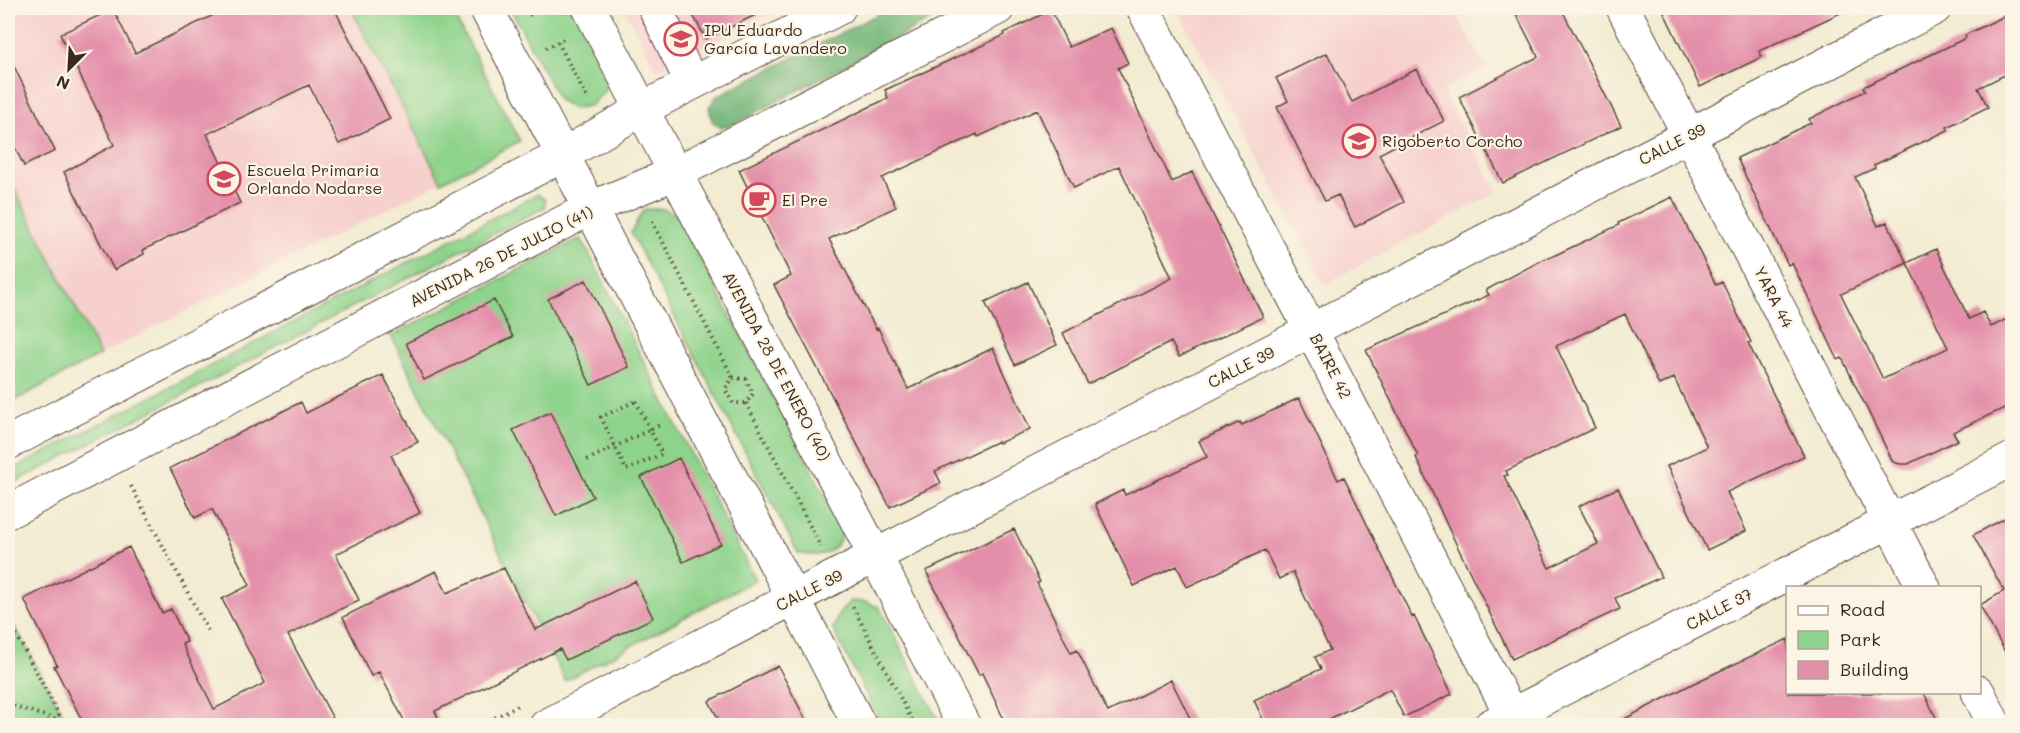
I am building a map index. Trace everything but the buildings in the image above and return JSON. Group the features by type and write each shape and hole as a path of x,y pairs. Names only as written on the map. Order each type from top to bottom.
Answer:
{"main road":[{"path":"486,8 860,726"},
{"name":"AVENIDA 28 DE ENERO (40)","path":"589,8 964,726"},
{"path":"655,8 692,83"},
{"path":"8,443 563,155 692,83 839,8"},
{"name":"AVENIDA 26 DE JULIO (41)","path":"8,512 591,208 676,173 998,8"},
{"name":"BAIRE 42","path":"1143,8 1312,330 1506,722"},
{"name":"YARA 44","path":"1623,8 1923,586"},
{"name":"CALLE 39","path":"546,726 1935,8"},
{"name":"CALLE 37","path":"1506,722 2013,459"},
{"path":"1979,694 1995,726"}],"path":[{"path":"733,378 746,379 753,394 746,403 733,403 727,393 725,389 733,378"},
{"path":"636,401 650,430 662,454 626,470 601,417 636,401"},
{"path":"587,459 695,408"},
{"path":"116,455 208,631"},
{"path":"8,619 64,724"},
{"path":"8,704 64,724"}],"shaded area":[{"name":"Escuela Primaria Orlando Nodarse","path":"8,8 351,8 441,182 100,355 8,176"},
{"name":"IPU Eduardo García Lavandero","path":"624,8 783,8 657,71"},
{"name":"Rigoberto Corcho","path":"1176,8 1453,8 1486,67 1442,91 1498,192 1325,284"}],"green space":[{"path":"351,8 450,8 520,141 441,182"},
{"path":"510,8 573,8 608,73 604,92 591,105 574,109 559,100"},
{"path":"890,8 953,8 735,124 721,128 712,121 709,107 717,96"},
{"path":"8,176 100,355 8,404"},
{"path":"538,194 545,200 545,207 8,486 8,472"},
{"path":"645,209 664,209 678,216 843,530 839,542 829,552 814,555 798,553 631,233"},
{"path":"581,238 755,580 565,681 391,336"},
{"path":"850,601 865,602 879,607 941,725 882,725 833,629 839,614"},
{"path":"8,614 69,725 8,725"}],"place":[{"name":"IPU Eduardo García Lavandero","path":"681,39"},
{"name":"Rigoberto Corcho","path":"1359,141"},
{"name":"Escuela Primaria Orlando Nodarse","path":"224,179"},
{"name":"El Pre","path":"759,200"}]}
